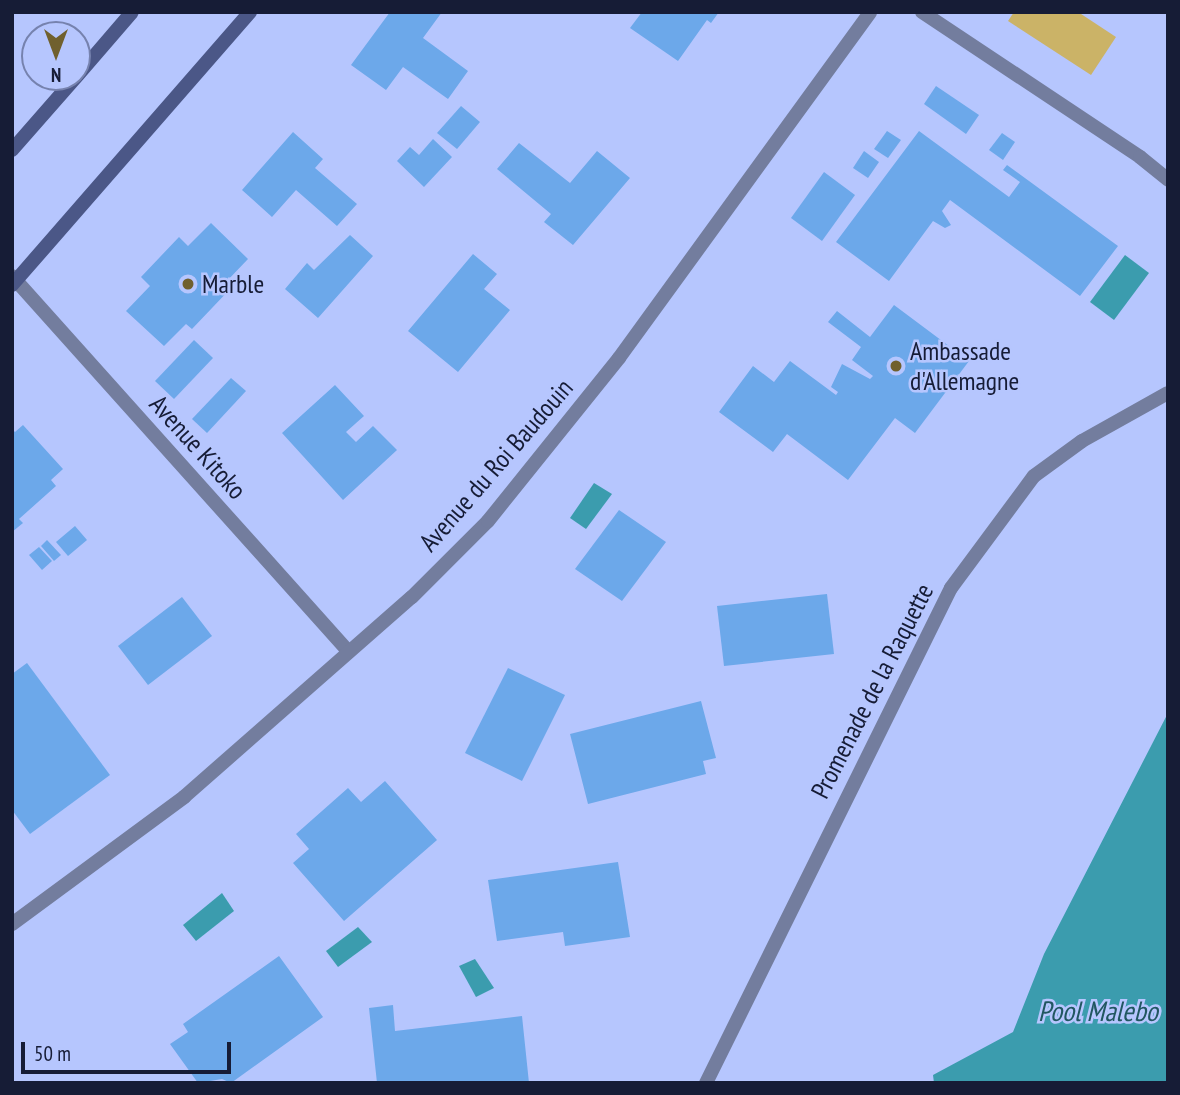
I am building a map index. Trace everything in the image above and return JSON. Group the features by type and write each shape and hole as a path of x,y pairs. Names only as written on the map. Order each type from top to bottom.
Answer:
{"street":[{"path":"91,60 132,12"},
{"path":"14,281 250,12"},
{"name":"Avenue du Roi Baudouin","path":"12,924 184,797 412,597 497,510 619,358 870,12"},
{"path":"922,12 1140,157 1168,180"},
{"path":"12,150 64,91"},
{"name":"Avenue Kitoko","path":"14,281 348,651"},
{"name":"Promenade de la Raquette","path":"706,1083 958,578 1034,476 1082,441 1168,393"}],"shaded area":[{"path":"1014,12 1078,12 1116,37 1091,75 1008,21"}],"water":[{"path":"1125,255 1149,273 1114,320 1090,302"},
{"path":"594,483 612,494 586,529 570,518"},
{"name":"Pool Malebo","path":"1168,713 1168,1083 934,1083 933,1075 1013,1032 1044,954"},
{"path":"222,893 234,911 196,941 183,925"},
{"path":"358,927 372,942 338,967 326,951"},
{"path":"475,959 494,988 476,997 459,966"}],"building":[{"path":"390,12 442,12 423,38 468,71 448,99 403,67 386,90 351,65"},
{"path":"642,12 719,12 711,23 707,20 678,61 630,28"},
{"path":"936,86 979,115 966,134 924,104"},
{"path":"461,106 480,122 457,149 437,133"},
{"path":"887,131 901,140 888,158 874,149"},
{"path":"919,131 1009,197 1020,182 1003,170 1007,165 1118,246 1080,296 950,200 942,211 951,225 945,228 933,221 889,281 836,242"},
{"path":"293,132 323,159 315,168 357,204 337,226 296,190 272,217 242,190"},
{"path":"1002,133 1015,142 1003,160 989,150"},
{"path":"433,139 452,157 424,187 397,161 410,147 419,155"},
{"path":"519,143 570,183 597,151 630,178 573,245 544,222 551,214 497,169"},
{"path":"864,151 879,162 868,178 853,168"},
{"path":"824,172 855,195 822,241 791,218"},
{"name":"Marble","path":"211,223 248,259 226,282 232,287 192,329 186,324 164,346 126,311 150,286 141,277 179,237 188,246"},
{"path":"350,235 373,256 318,318 285,289 307,263 314,270"},
{"path":"473,254 497,274 484,289 510,310 458,372 408,331"},
{"path":"894,305 969,361 915,433 895,418 848,480 787,434 773,452 719,412 753,366 774,382 790,361 836,395 838,392 831,387 842,364 870,379 873,376 852,360 861,347 828,322 837,311 870,337"},
{"path":"194,340 213,358 174,399 155,381"},
{"path":"231,378 246,391 207,433 192,419"},
{"path":"335,385 364,416 346,432 356,442 373,426 397,450 343,500 282,433"},
{"path":"23,425 63,469 51,480 56,486 19,519 23,523 12,532 12,429 15,432"},
{"path":"619,510 666,542 622,601 575,569"},
{"path":"75,526 87,540 68,556 56,542"},
{"path":"47,540 61,555 54,561 41,546"},
{"path":"39,547 52,561 42,570 29,555"},
{"path":"827,594 834,654 724,666 717,606"},
{"path":"182,597 212,636 148,685 118,646"},
{"path":"27,663 110,775 30,834 12,810 12,674"},
{"path":"508,668 565,695 522,781 465,753"},
{"path":"701,701 716,758 703,761 706,774 588,804 570,734"},
{"path":"385,781 437,840 344,921 293,863 309,849 296,834 348,788 361,802"},
{"path":"618,862 630,937 565,946 563,932 497,941 488,880"},
{"path":"279,956 323,1017 231,1083 222,1079 198,1083 170,1044 188,1032 183,1024"},
{"path":"393,1005 395,1031 522,1016 529,1083 377,1083 369,1008"}],"place":[{"name":"Marble","path":"188,284"},
{"name":"Ambassade d'Allemagne","path":"896,366"}]}
